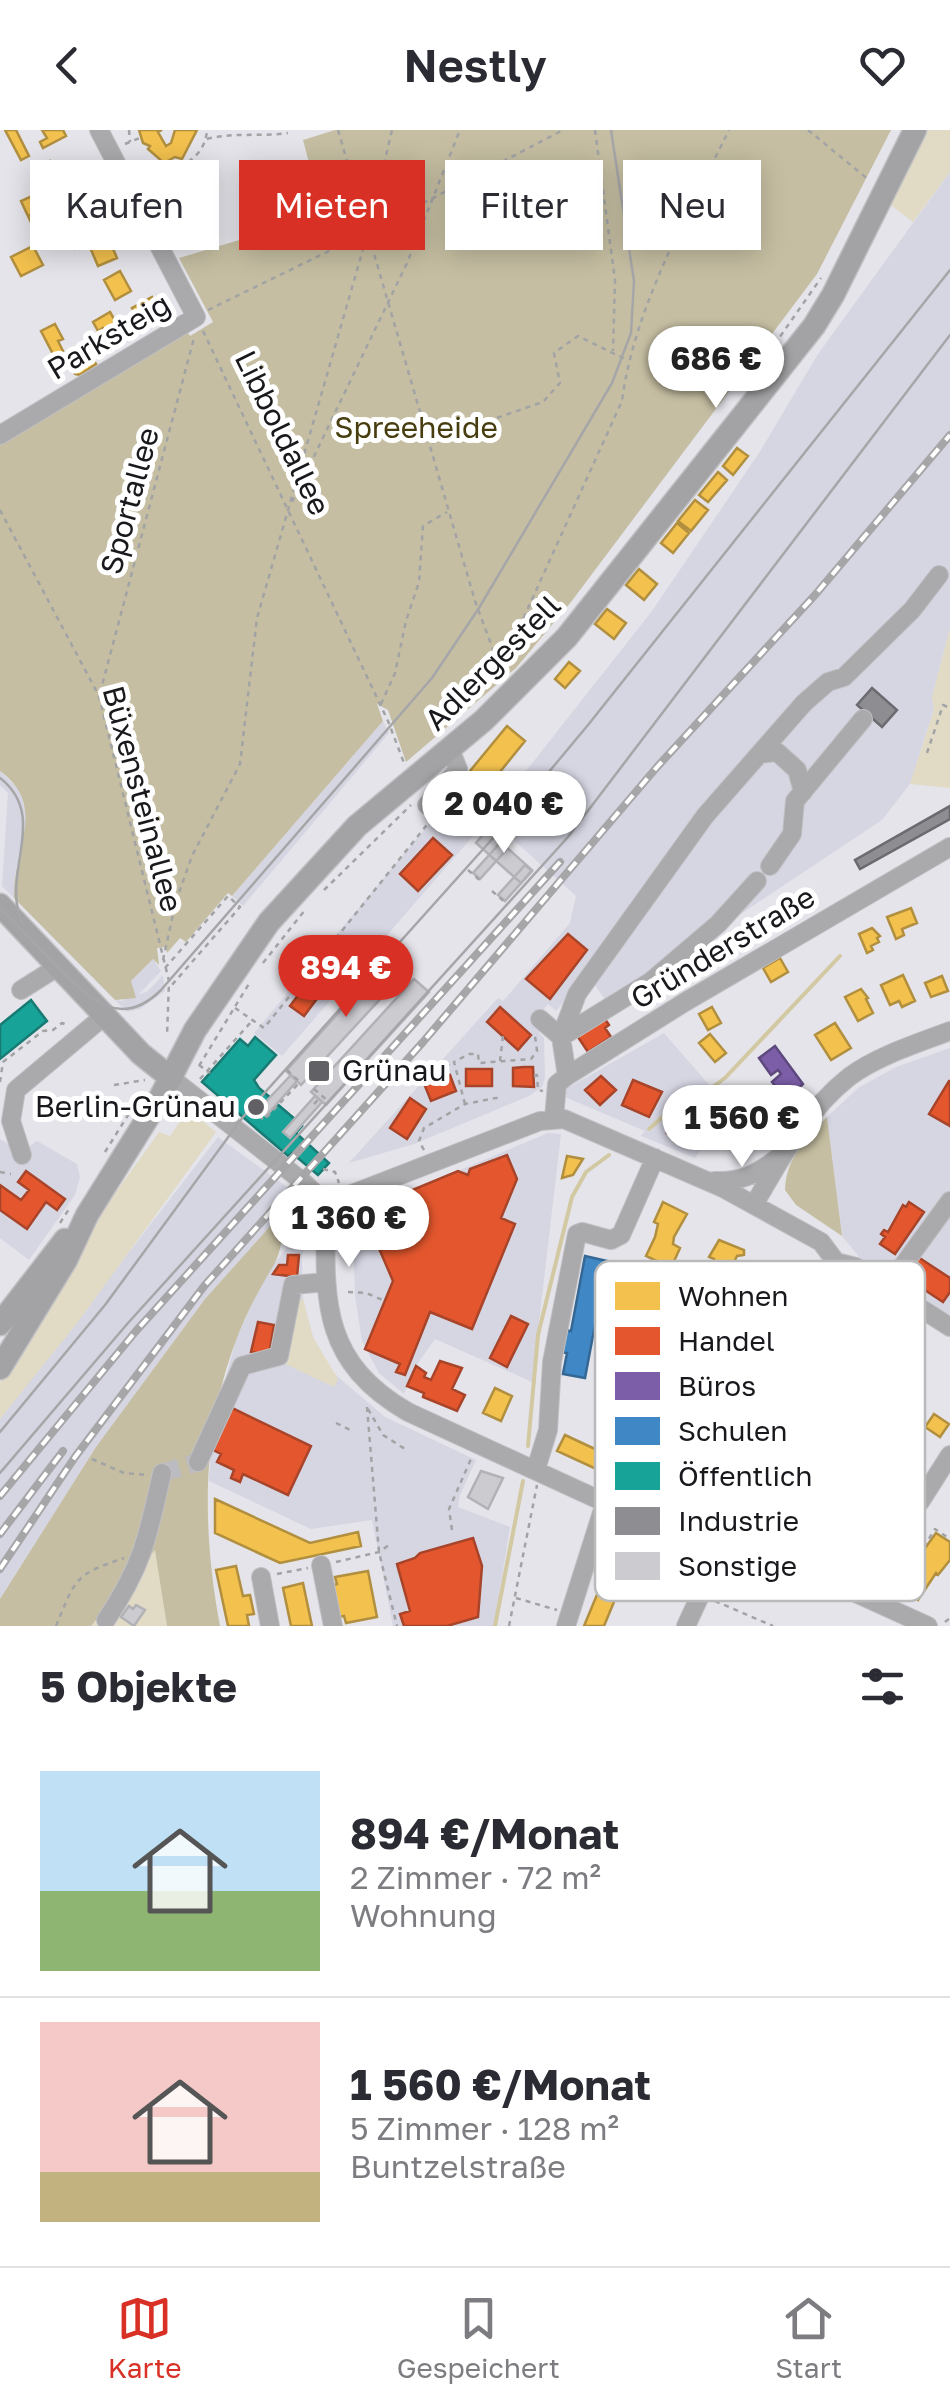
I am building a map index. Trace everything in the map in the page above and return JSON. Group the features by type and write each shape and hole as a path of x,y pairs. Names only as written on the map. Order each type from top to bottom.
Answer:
{"main road":[{"name":"Adlergestell","path":"0,1368 217,995 293,893 358,826 450,749 506,683 567,638 796,352 833,295 878,185 915,130"},
{"path":"0,905 104,1016 171,1078"},
{"name":"Adlergestell","path":"0,1324 55,1250 87,1215"}],"street":[{"path":"99,130 114,160"},
{"path":"163,250 199,315"},
{"name":"Parksteig","path":"0,435 199,315"},
{"path":"554,1118 557,1084 566,1076 561,1037 578,994 705,816 804,703 828,682 844,676 899,623 939,575"},
{"path":"770,866 792,834 795,801 863,720"},
{"path":"431,807 458,769 450,749"},
{"path":"760,754 778,752 797,770 803,792"},
{"name":"Gründerstraße","path":"566,1076 950,847"},
{"path":"561,1037 650,982 718,924 757,881"},
{"path":"21,990 59,966"},
{"path":"22,1155 11,1121 16,1090 104,1016"},
{"path":"537,1026 561,1037"},
{"path":"755,1203 806,1122 850,1077 950,1032"},
{"path":"171,1078 302,1180 326,1204 328,1308 339,1343 377,1394 595,1498"},
{"path":"326,1204 540,1121 564,1119 755,1203 821,1242 835,1261"},
{"path":"708,1181 740,1180 758,1174 783,1154"},
{"path":"538,1470 548,1430 552,1362 577,1234 611,1240 621,1235 655,1158"},
{"path":"906,1261 950,1201"},
{"path":"198,1462 242,1366 279,1356 293,1285 326,1282"},
{"path":"925,1310 950,1327"},
{"path":"925,1494 950,1456"},
{"path":"106,1620 130,1585 145,1551 162,1473"},
{"path":"568,1620 595,1535"},
{"path":"321,1565 333,1626"},
{"path":"261,1577 270,1626"},
{"path":"686,1626 697,1601"},
{"path":"873,1601 937,1624"}],"path":[{"path":"128,130 130,142"},
{"path":"190,160 207,138 207,130"},
{"path":"338,130 347,160"},
{"path":"384,160 392,130"},
{"path":"288,508 390,300 460,130"},
{"path":"425,202 563,130"},
{"path":"595,130 615,280 613,351"},
{"path":"506,683 519,628 622,401 627,362 678,233 729,130"},
{"path":"808,130 878,185"},
{"path":"207,138 226,134 256,138 288,133"},
{"path":"110,152 142,137"},
{"path":"199,315 331,250"},
{"path":"163,960 176,900 192,856 240,764 257,618 363,250"},
{"path":"374,250 476,601 506,683"},
{"path":"762,362 824,272"},
{"name":"Libboldallee","path":"199,315 406,765"},
{"name":"Sportallee","path":"99,696 199,315"},
{"path":"431,444 446,435 543,402 560,383 554,353 578,336 613,351 627,362"},
{"name":"Büxensteinallee","path":"0,510 99,696 170,987 167,1036"},
{"path":"380,705 395,674 418,582 423,526 449,510"},
{"path":"927,754 942,705 950,708"},
{"path":"235,1008 264,1028 431,807 428,790 320,893"},
{"path":"431,807 481,837"},
{"path":"468,870 483,882"},
{"path":"492,891 507,904"},
{"path":"165,968 228,896 240,907 170,987"},
{"path":"199,1066 268,957 308,907"},
{"path":"194,1062 209,1072 252,1020"},
{"path":"0,1082 3,1062 43,1031 62,1023 82,1036"},
{"path":"532,1067 531,1060 537,1051 537,1026"},
{"path":"500,1062 503,1036"},
{"path":"439,1080 435,1073 478,1054 479,1069"},
{"path":"479,1063 531,1060"},
{"path":"454,1062 465,1104"},
{"path":"260,1116 264,1120 301,1082 288,1070"},
{"path":"534,1076 537,1081"},
{"path":"290,1083 295,1077"},
{"path":"114,1085 147,1080"},
{"path":"314,1089 328,1101"},
{"path":"314,1104 322,1096"},
{"path":"430,1166 419,1141 424,1128 465,1104 501,1097"},
{"path":"0,1172 11,1174"},
{"path":"348,1292 366,1293 385,1301"},
{"path":"398,1626 378,1552 367,1407 382,1435 405,1449"},
{"path":"336,1423 350,1430"},
{"path":"452,1530 450,1508 478,1444"},
{"path":"92,1459 139,1477 162,1473"},
{"path":"510,1626 538,1470"},
{"path":"925,1546 936,1530 950,1538"},
{"path":"56,1626 75,1581 90,1570 145,1551"},
{"path":"515,1598 568,1620"},
{"path":"714,1601 773,1626"},
{"path":"937,1624 950,1618"}],"shaded area":[{"path":"928,130 950,130 950,172 913,222 889,204"},
{"path":"950,172 950,628 932,697 934,709 910,784 882,820 607,1003 588,974 556,1011 548,1004 541,1013 539,1033 544,1038 545,1078 542,1087 529,1096 414,1144 349,1163 498,998 503,1001 570,923 576,896 489,818 652,611 759,453 818,354"},
{"path":"950,628 950,788 910,784 934,710 932,697"},
{"path":"383,721 389,733 243,906 232,896"},
{"path":"0,771 19,790 27,814 14,898 2,886 8,793 0,785"},
{"path":"444,806 474,835 282,1056 254,1033"},
{"path":"153,959 161,971 138,995 148,991 163,975 165,991 140,1009 127,1012 115,1000 123,1001 131,981"},
{"path":"664,1033 710,1086 702,1094 678,1103 715,1128 695,1158 641,1136 645,1131 565,1097 566,1089"},
{"path":"950,1048 948,1316 925,1301 925,1261 864,1261 842,1236 827,1117 858,1088 896,1067"},
{"path":"187,1111 216,1132 78,1322 0,1419 0,1383 101,1213 159,1132 170,1136"},
{"path":"548,1133 561,1134 532,1382 435,1339 416,1366 404,1394 379,1373 362,1341 355,1296 353,1223 369,1208"},
{"path":"218,1137 298,1195 205,1299 96,1447 0,1599 0,1419"},
{"path":"0,1139 16,1149 26,1149 37,1141 77,1164 80,1177 75,1195 29,1260 0,1238"},
{"path":"308,1222 302,1258 303,1299 313,1337 331,1371 385,1417 476,1460 458,1507 510,1527 494,1626 393,1626 372,1520 311,1529 209,1481 212,1427 236,1340 264,1276"},
{"path":"303,1299 313,1337 338,1379 334,1387 281,1362 293,1301"},
{"path":"156,1549 167,1626 91,1626"}],"green space":[{"name":"Spreeheide","path":"335,130 891,130 817,274 571,602 516,668 406,762 388,710 377,704 383,721 232,896 228,893 186,942 180,938 167,953 166,947 157,948 159,965 153,959 131,981 136,998 115,1000 14,898 25,814 15,785 0,771 0,438 185,327 190,336 213,322 179,258 219,250 219,246 239,240 239,250 425,250 425,160 308,160 303,140"},
{"path":"827,1117 842,1236 796,1205 785,1190 793,1158"},
{"path":"298,1195 306,1211 285,1226 277,1259 237,1338 217,1408 208,1480 208,1517 220,1626 167,1626 155,1550 91,1626 0,1626 0,1599 96,1447 205,1299"}],"building: Wohnen":[{"path":"5,130 16,130 29,156 21,160"},
{"path":"42,130 63,130 66,136 43,148 40,142 47,138"},
{"path":"139,130 162,130 158,132 166,146 175,130 197,130 182,159 161,160 143,143"},
{"path":"30,197 30,215 28,216 21,201"},
{"path":"30,248 43,265 21,276 11,257"},
{"path":"91,250 114,250 117,258 98,266"},
{"path":"120,271 131,291 115,300 104,280"},
{"path":"152,297 160,313 140,323 132,308"},
{"path":"110,312 117,324 98,331 93,322"},
{"path":"55,324 63,339 58,341 63,351 54,356 41,331"},
{"path":"87,348 96,364 80,375 75,374 69,359"},
{"path":"737,448 748,456 733,475 723,466"},
{"path":"718,472 727,480 708,502 699,495"},
{"path":"695,500 708,510 691,531 678,521"},
{"path":"677,523 689,533 673,553 661,543"},
{"path":"639,569 657,584 644,600 626,585"},
{"path":"607,609 626,623 614,639 595,624"},
{"path":"569,662 580,671 565,688 555,679"},
{"path":"507,726 525,741 474,804 456,788"},
{"path":"911,908 917,923 902,929 904,935 896,939 887,917"},
{"path":"872,928 880,936 879,942 867,953 859,934"},
{"path":"780,958 788,972 771,982 763,968"},
{"path":"903,975 915,1001 902,1007 899,1001 890,1005 881,985"},
{"path":"942,976 948,991 931,997 925,983"},
{"path":"861,989 873,1013 858,1021 845,997"},
{"path":"712,1007 721,1023 708,1030 699,1014"},
{"path":"835,1023 851,1048 831,1060 815,1035"},
{"path":"710,1034 726,1053 715,1062 699,1043"},
{"path":"744,1097 764,1120 746,1136 726,1113"},
{"path":"567,1156 583,1159 573,1175 562,1178"},
{"path":"663,1202 687,1214 674,1237 673,1244 680,1248 674,1261 656,1261 646,1256 655,1237 658,1224 654,1222"},
{"path":"719,1240 744,1250 744,1255 735,1261 713,1261 709,1257"},
{"path":"495,1388 512,1396 501,1421 483,1413"},
{"path":"934,1414 949,1424 940,1437 925,1427"},
{"path":"565,1435 595,1449 595,1468 557,1451"},
{"path":"215,1499 310,1543 358,1532 361,1546 280,1563 215,1533"},
{"path":"936,1533 950,1542 950,1560 925,1590 925,1548"},
{"path":"236,1566 243,1596 250,1595 254,1614 247,1615 249,1626 228,1626 216,1570"},
{"path":"368,1571 377,1617 346,1623 344,1616 339,1617 335,1577"},
{"path":"303,1583 312,1626 291,1626 283,1588"},
{"path":"595,1600 614,1601 604,1626 584,1626"}],"building: Handel":[{"path":"433,838 452,855 418,891 400,874"},
{"path":"568,934 587,950 550,999 526,979"},
{"path":"314,974 328,984 304,1016 290,1006"},
{"path":"500,1007 531,1035 518,1050 487,1022"},
{"path":"603,1016 611,1037 588,1052 576,1034"},
{"path":"533,1067 534,1087 513,1086 513,1068"},
{"path":"466,1069 492,1069 492,1086 466,1086"},
{"path":"450,1075 456,1091 431,1101 425,1086"},
{"path":"601,1076 616,1090 600,1105 585,1090"},
{"path":"633,1080 662,1092 649,1117 622,1105"},
{"path":"950,1081 950,1126 929,1114"},
{"path":"410,1098 426,1109 407,1139 390,1128"},
{"path":"682,1116 694,1125 687,1141 667,1133 674,1117 680,1120"},
{"path":"507,1155 517,1179 501,1218 515,1224 472,1329 430,1312 405,1375 396,1372 400,1364 365,1349 393,1281 365,1216 371,1219 374,1211 369,1208 458,1171 468,1175 470,1169"},
{"path":"26,1171 65,1199 57,1210 46,1202 27,1229 0,1210 0,1185 21,1200 29,1190 18,1182"},
{"path":"909,1202 924,1212 895,1254 880,1244 885,1237 881,1234 884,1230 888,1232 903,1205 906,1207"},
{"path":"288,1255 299,1255 297,1277 273,1274 279,1265 287,1265"},
{"path":"925,1262 950,1278 950,1292 943,1302 925,1290"},
{"path":"511,1316 528,1324 507,1367 490,1358"},
{"path":"258,1322 274,1325 269,1355 251,1352"},
{"path":"440,1361 462,1368 452,1389 465,1395 457,1411 407,1386 416,1366 431,1380"},
{"path":"232,1408 311,1446 288,1495 243,1474 240,1482 231,1478 234,1470 217,1462 221,1454 213,1450"},
{"path":"473,1538 482,1566 478,1617 447,1626 404,1626 400,1614 410,1611 397,1564"}],"building: Büros":[{"path":"775,1046 803,1084 786,1100 772,1082 781,1074 778,1070 771,1075 759,1058"}],"building: Schulen":[{"path":"585,1256 607,1261 595,1261 595,1325 585,1378 563,1374 567,1353 560,1352 564,1330 571,1331"}],"building: Öffentlich":[{"path":"31,1000 47,1021 0,1059 0,1025"},
{"name":"Berlin-Grünau","path":"255,1037 276,1055 254,1080 259,1088 272,1099 288,1081 291,1085 276,1103 296,1120 312,1103 315,1106 296,1133 329,1163 318,1175 292,1153 288,1156 202,1082 240,1039 248,1046"}],"building: Industrie":[{"path":"872,688 897,710 882,727 857,705"},
{"path":"950,806 950,819 860,869 855,860"}],"building: Sonstige":[{"path":"487,830 532,870 521,883 476,843"},
{"path":"500,843 507,849 480,879 473,873"},
{"path":"525,865 532,871 505,901 498,895"},
{"path":"390,956 406,971 301,1085 286,1071"},
{"path":"414,979 429,992 326,1105 311,1092"},
{"path":"291,1075 297,1081 266,1116 258,1110"},
{"path":"315,1096 322,1102 290,1138 283,1132"},
{"path":"481,1471 503,1478 488,1509 468,1497"},
{"path":"136,1605 145,1610 134,1626 121,1617 129,1606 133,1609"}],"waterway":[{"path":"649,1129 676,1105 725,1078 840,956"},
{"path":"528,1446 538,1335 572,1197 586,1172 609,1155"},
{"path":"495,1626 523,1481"}],"tunnel":[{"path":"162,1473 198,1462"}],"tram line":[{"path":"0,908 92,998 117,1009 146,1002 161,990 432,678 479,608 612,383 631,333 634,281 611,130"},
{"path":"0,1432 105,1305 243,1117 503,827 950,270"},
{"path":"0,1473 128,1323 568,837 950,335"},
{"path":"0,778 14,793 21,810 23,828 16,884 22,922"}],"railway":[{"path":"0,1569 75,1457 205,1285 423,1042 657,767 815,595 950,435"},
{"path":"0,1496 136,1331 560,862"},
{"path":"0,1534 63,1451"}],"place":[{"name":"Grünau","path":"319,1071"},
{"name":"Berlin-Grünau","path":"256,1107"}]}
